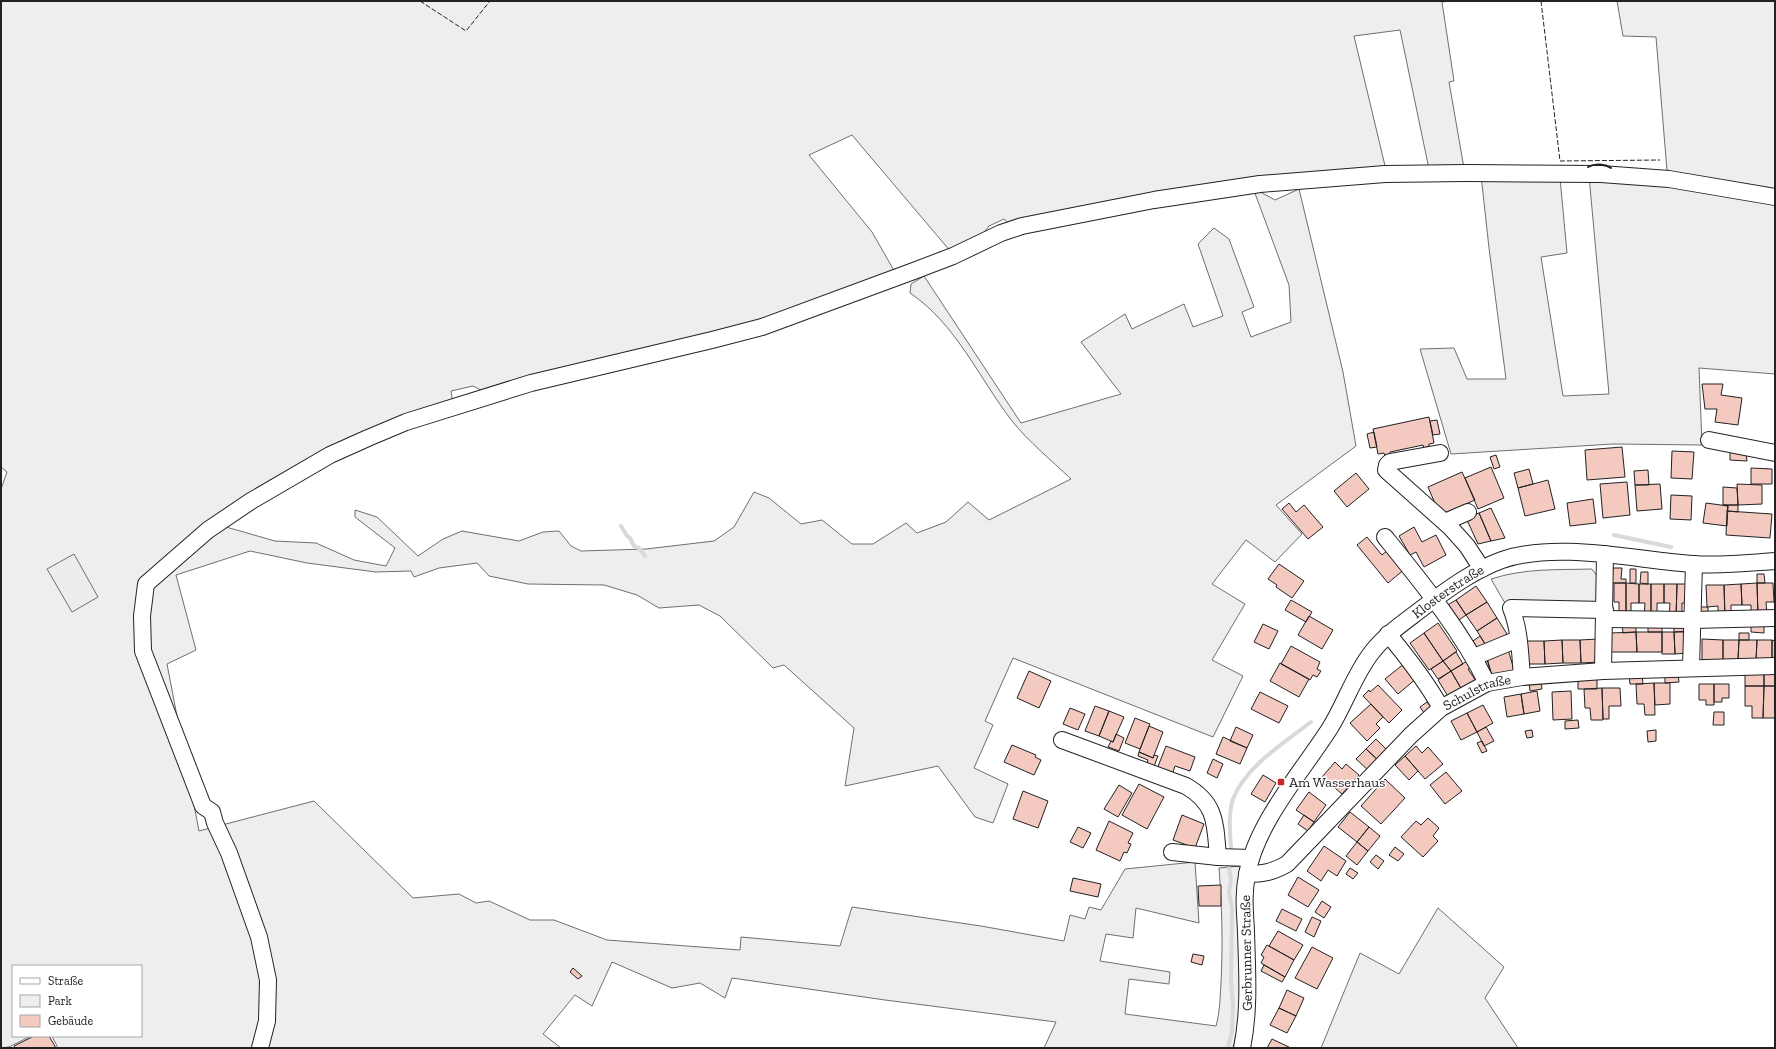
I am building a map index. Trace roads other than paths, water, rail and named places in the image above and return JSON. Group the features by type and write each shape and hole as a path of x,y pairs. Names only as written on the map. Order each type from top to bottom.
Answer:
{"street":[{"path":"260,1048 266,1021 268,980 259,937 229,853 215,823 212,812 203,806 143,651 142,616 146,584 208,530 287,478 330,455 406,422 531,383 712,340 762,326 953,256 1001,232 1059,218 1154,200 1260,184 1413,173 1602,174 1669,179 1775,197"},
{"path":"1709,440 1775,453"},
{"path":"1440,453 1390,462 1386,465 1386,470 1445,522 1467,546 1482,569"},
{"path":"1445,522 1468,512"},
{"path":"1386,537 1450,620 1474,657 1487,683"},
{"name":"Klosterstraße","path":"1247,858 1265,826 1337,717 1351,687 1371,653 1388,634 1434,599 1482,569 1504,560 1529,554 1556,553 1605,554 1694,564 1736,564 1775,561"},
{"path":"1603,671 1605,554"},
{"path":"1691,667 1694,564"},
{"path":"1522,677 1515,617 1511,608 1692,620 1775,618"},
{"path":"1388,634 1417,669 1441,708"},
{"path":"1474,657 1518,639"},
{"name":"Schulstraße","path":"1247,874 1262,874 1275,871 1287,864 1411,735 1441,708 1487,683 1522,677 1603,671 1691,667 1775,666"},
{"path":"1062,740 1186,786 1199,793 1210,807 1215,824 1219,857"},
{"path":"1172,852 1219,857 1247,858"},
{"name":"Gerbrunner Straße","path":"1242,1048 1247,1025 1244,898 1247,858"}],"waterway":[{"path":"621,526 634,546 639,548 645,556"},
{"path":"1614,535 1671,547"},
{"path":"1231,848 1230,811 1233,799 1239,787 1256,766 1267,756 1311,722"},
{"path":"1228,1048 1232,1031 1233,1006 1231,981 1232,909 1229,893 1231,880 1229,868"}],"place":[{"name":"Am Wasserhaus","path":"1281,782"}]}
